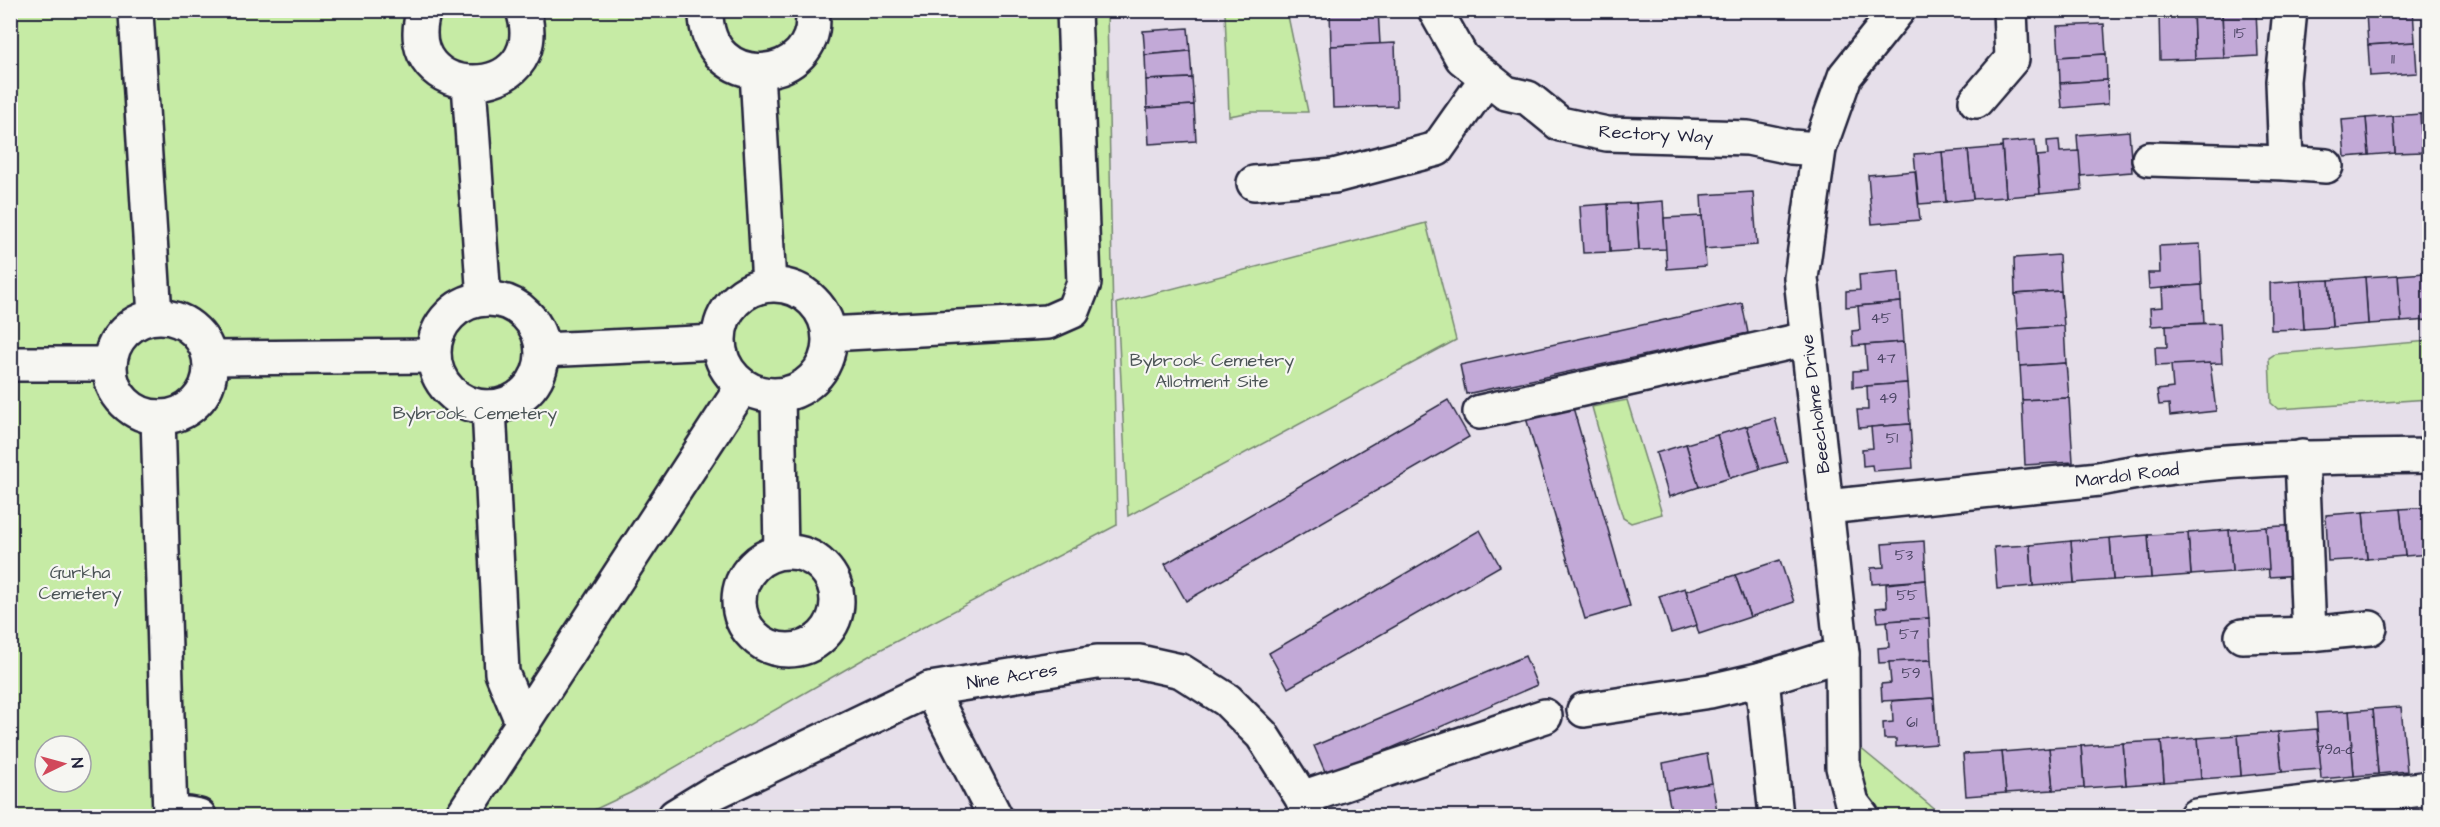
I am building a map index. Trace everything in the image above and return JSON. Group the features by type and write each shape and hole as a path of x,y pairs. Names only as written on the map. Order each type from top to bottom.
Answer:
{"street":[{"path":"424,10 420,39 426,56 444,75 469,84 486,82 503,75 516,63 524,47 527,30 523,10"},
{"path":"706,10 705,26 711,44 723,58 738,68 757,72 774,70 790,63 802,51 810,36 812,10"},
{"path":"829,334 1048,322 1073,311 1084,283 1074,10"},
{"name":"Rectory Way","path":"1435,10 1462,58 1506,93 1528,98 1560,124 1607,134 1748,138 1791,147 1819,149"},
{"name":"Beecholme Drive","path":"1862,816 1852,803 1843,767 1842,654 1801,278 1819,149 1845,76 1898,10"},
{"path":"1976,101 2012,60 2010,10"},
{"path":"2286,163 2283,81 2290,10"},
{"path":"133,11 155,316"},
{"path":"757,72 770,285"},
{"path":"1254,183 1334,176 1437,149 1487,78"},
{"path":"469,84 484,299"},
{"path":"2149,159 2326,166"},
{"path":"770,285 787,286 802,292 815,303 825,317 829,334 828,352 821,369 810,382 795,392 778,396 759,394 743,386 730,375 722,359 718,342 724,318 739,297 753,289 770,285"},
{"path":"484,299 501,301 517,308 529,319 538,333 542,350 540,367 533,383 521,396 506,404 489,407 473,405 458,398 445,387 434,356 442,324 453,311 468,303 484,299"},
{"path":"155,316 171,316 196,331 210,358 206,387 198,400 187,410 174,416 158,417 143,414 128,406 117,394 110,380 109,364 119,337 129,326 155,316"},
{"path":"1480,412 1806,339"},
{"path":"542,350 718,342"},
{"path":"210,358 434,356"},
{"path":"10,364 109,364"},
{"path":"462,816 743,386"},
{"path":"778,396 781,552"},
{"path":"489,407 502,673 523,724"},
{"path":"158,417 179,816"},
{"name":"Mardol Road","path":"1826,507 2099,479 2139,471 2302,457 2430,456"},
{"path":"2302,457 2309,634"},
{"path":"2242,636 2309,634 2370,628"},
{"path":"1584,710 1710,691 1762,679 1842,654"},
{"name":"Nine Acres","path":"675,816 717,805 930,689 1097,662 1140,662 1181,671 1227,700 1262,735 1305,807"},
{"path":"1762,679 1776,816"},
{"path":"930,689 995,816"},
{"path":"1305,807 1545,716"},
{"path":"2196,816 2430,788"}],"green space":[{"path":"1231,10 1287,11 1308,112 1251,112 1229,116 1225,12"},
{"name":"Bybrook Cemetery","path":"10,11 1107,11 1117,525 876,652 630,793 581,816 11,816"},
{"name":"Bybrook Cemetery Allotment Site","path":"1426,223 1456,340 1128,516 1117,303"},
{"path":"2429,341 2429,399 2278,409 2271,403 2269,358 2275,354"},
{"path":"1627,400 1662,514 1631,523 1623,518 1592,407"},
{"path":"1859,747 1943,816 1894,818 1882,816 1874,811 1864,795 1860,775"}],"building":[{"path":"1330,10 1378,10 1380,44 1331,46"},
{"path":"2193,10 2195,59 2160,60 2159,12"},
{"path":"2193,10 2222,10 2224,58 2195,59"},
{"path":"2222,10 2256,10 2258,56 2224,58"},
{"path":"2413,10 2415,42 2368,45 2366,12"},
{"path":"2104,24 2106,54 2059,57 2057,26"},
{"path":"1188,28 1190,51 1145,55 1143,31"},
{"path":"2415,42 2417,73 2370,76 2368,45"},
{"path":"1395,43 1397,106 1333,108 1331,46"},
{"path":"1190,51 1192,78 1146,80 1145,55"},
{"path":"2106,54 2107,80 2060,83 2059,57"},
{"path":"1192,78 1194,105 1147,108 1146,80"},
{"path":"2107,80 2108,104 2062,108 2060,83"},
{"path":"1194,105 1196,141 1149,144 1147,108"},
{"path":"2430,113 2430,151 2422,152 2420,114"},
{"path":"2420,114 2422,152 2395,153 2393,116"},
{"path":"2393,116 2395,153 2369,155 2366,118"},
{"path":"2366,118 2369,155 2345,157 2342,120"},
{"path":"2129,131 2132,172 2080,176 2077,135"},
{"path":"2035,140 2040,194 2006,197 2002,143"},
{"path":"2059,140 2060,152 2079,151 2082,190 2040,194 2037,156 2048,155 2047,141"},
{"path":"2002,147 2006,197 1973,199 1968,150"},
{"path":"1968,150 1973,199 1946,202 1942,152"},
{"path":"1942,152 1946,202 1919,204 1914,154"},
{"path":"1915,171 1920,220 1872,224 1868,175"},
{"path":"1753,192 1757,245 1704,249 1701,195"},
{"path":"1663,201 1666,249 1639,250 1636,203"},
{"path":"1636,203 1639,250 1610,252 1608,204"},
{"path":"1608,204 1610,252 1583,253 1580,206"},
{"path":"1702,216 1706,266 1667,269 1664,218"},
{"path":"2200,244 2202,285 2149,289 2148,273 2160,273 2159,246"},
{"path":"2059,255 2061,291 2015,294 2014,258"},
{"path":"1899,271 1901,302 1846,307 1846,291 1860,290 1859,275"},
{"path":"2425,273 2429,320 2401,322 2398,275"},
{"path":"2398,275 2401,322 2368,324 2365,277"},
{"path":"2365,277 2368,324 2332,327 2329,280"},
{"path":"2329,280 2332,327 2304,329 2301,281"},
{"path":"2301,281 2304,329 2271,330 2270,283"},
{"path":"2202,285 2204,323 2151,326 2150,308 2163,307 2162,288"},
{"path":"2061,291 2064,326 2018,329 2015,294"},
{"path":"1901,302 1904,342 1853,346 1852,331 1860,330 1858,306"},
{"path":"1742,303 1748,333 1466,394 1460,365"},
{"path":"2220,323 2222,363 2156,366 2155,347 2167,347 2166,325"},
{"path":"2064,326 2066,363 2020,366 2018,329"},
{"path":"1904,342 1907,383 1853,387 1853,371 1867,370 1865,345"},
{"path":"2066,363 2069,398 2022,400 2020,366"},
{"path":"2210,363 2216,411 2170,416 2169,404 2159,405 2157,390 2173,388 2171,365"},
{"path":"1907,383 1910,424 1859,428 1857,410 1868,410 1867,386"},
{"path":"1570,397 1630,606 1585,619 1524,411"},
{"path":"2069,398 2073,462 2025,465 2022,400"},
{"path":"1448,400 1469,437 1186,601 1165,564"},
{"path":"1775,418 1787,462 1760,469 1747,426"},
{"path":"1910,424 1913,468 1873,471 1872,465 1863,466 1862,449 1873,448 1871,427"},
{"path":"1747,426 1760,469 1730,478 1717,435"},
{"path":"1717,435 1730,478 1699,487 1686,444"},
{"path":"1686,444 1699,487 1669,497 1656,453"},
{"path":"2430,507 2430,554 2405,556 2400,509"},
{"path":"2400,509 2405,556 2367,559 2363,512"},
{"path":"2363,512 2367,559 2328,561 2326,515"},
{"path":"2297,525 2301,575 2269,577 2266,527"},
{"path":"2266,527 2269,569 2232,572 2229,530"},
{"path":"1480,530 1500,566 1288,688 1269,653"},
{"path":"2229,530 2232,572 2191,575 2188,533"},
{"path":"2188,533 2191,575 2151,578 2148,535"},
{"path":"2148,535 2151,578 2113,580 2110,538"},
{"path":"2110,538 2113,580 2074,583 2071,541"},
{"path":"1924,541 1926,580 1872,584 1871,568 1884,567 1882,544"},
{"path":"2071,541 2074,583 2033,586 2030,545"},
{"path":"2030,545 2033,586 1997,589 1994,547"},
{"path":"1780,560 1794,602 1750,617 1735,575"},
{"path":"1735,575 1750,617 1699,634 1686,591"},
{"path":"1926,580 1929,618 1878,622 1876,608 1887,607 1886,584"},
{"path":"1685,588 1697,625 1671,633 1659,596"},
{"path":"1929,618 1931,660 1879,663 1878,648 1889,647 1887,621"},
{"path":"1525,656 1537,685 1327,776 1314,746"},
{"path":"1931,660 1934,698 1882,701 1881,684 1891,683 1889,662"},
{"path":"1934,698 1937,744 1896,747 1896,739 1884,739 1883,723 1893,722 1892,701"},
{"path":"2401,707 2407,771 2378,774 2373,709"},
{"path":"2373,709 2378,774 2354,776 2349,711"},
{"path":"2349,711 2354,776 2321,779 2316,713"},
{"path":"2317,729 2321,769 2282,772 2278,732"},
{"path":"2278,732 2282,772 2241,776 2238,735"},
{"path":"2238,735 2241,776 2201,779 2198,738"},
{"path":"2198,738 2201,779 2164,782 2161,741"},
{"path":"2161,741 2164,782 2126,785 2123,743"},
{"path":"2123,743 2126,785 2084,788 2081,746"},
{"path":"2081,746 2084,788 2053,790 2049,748"},
{"path":"2049,748 2053,790 2006,793 2002,752"},
{"path":"2002,752 2006,793 1966,796 1963,754"},
{"path":"1707,754 1712,783 1667,790 1663,763"},
{"path":"1712,783 1718,816 1672,816 1667,790"}],"park label":[{"name":"Gurkha Cemetery","path":"80,582"}]}
